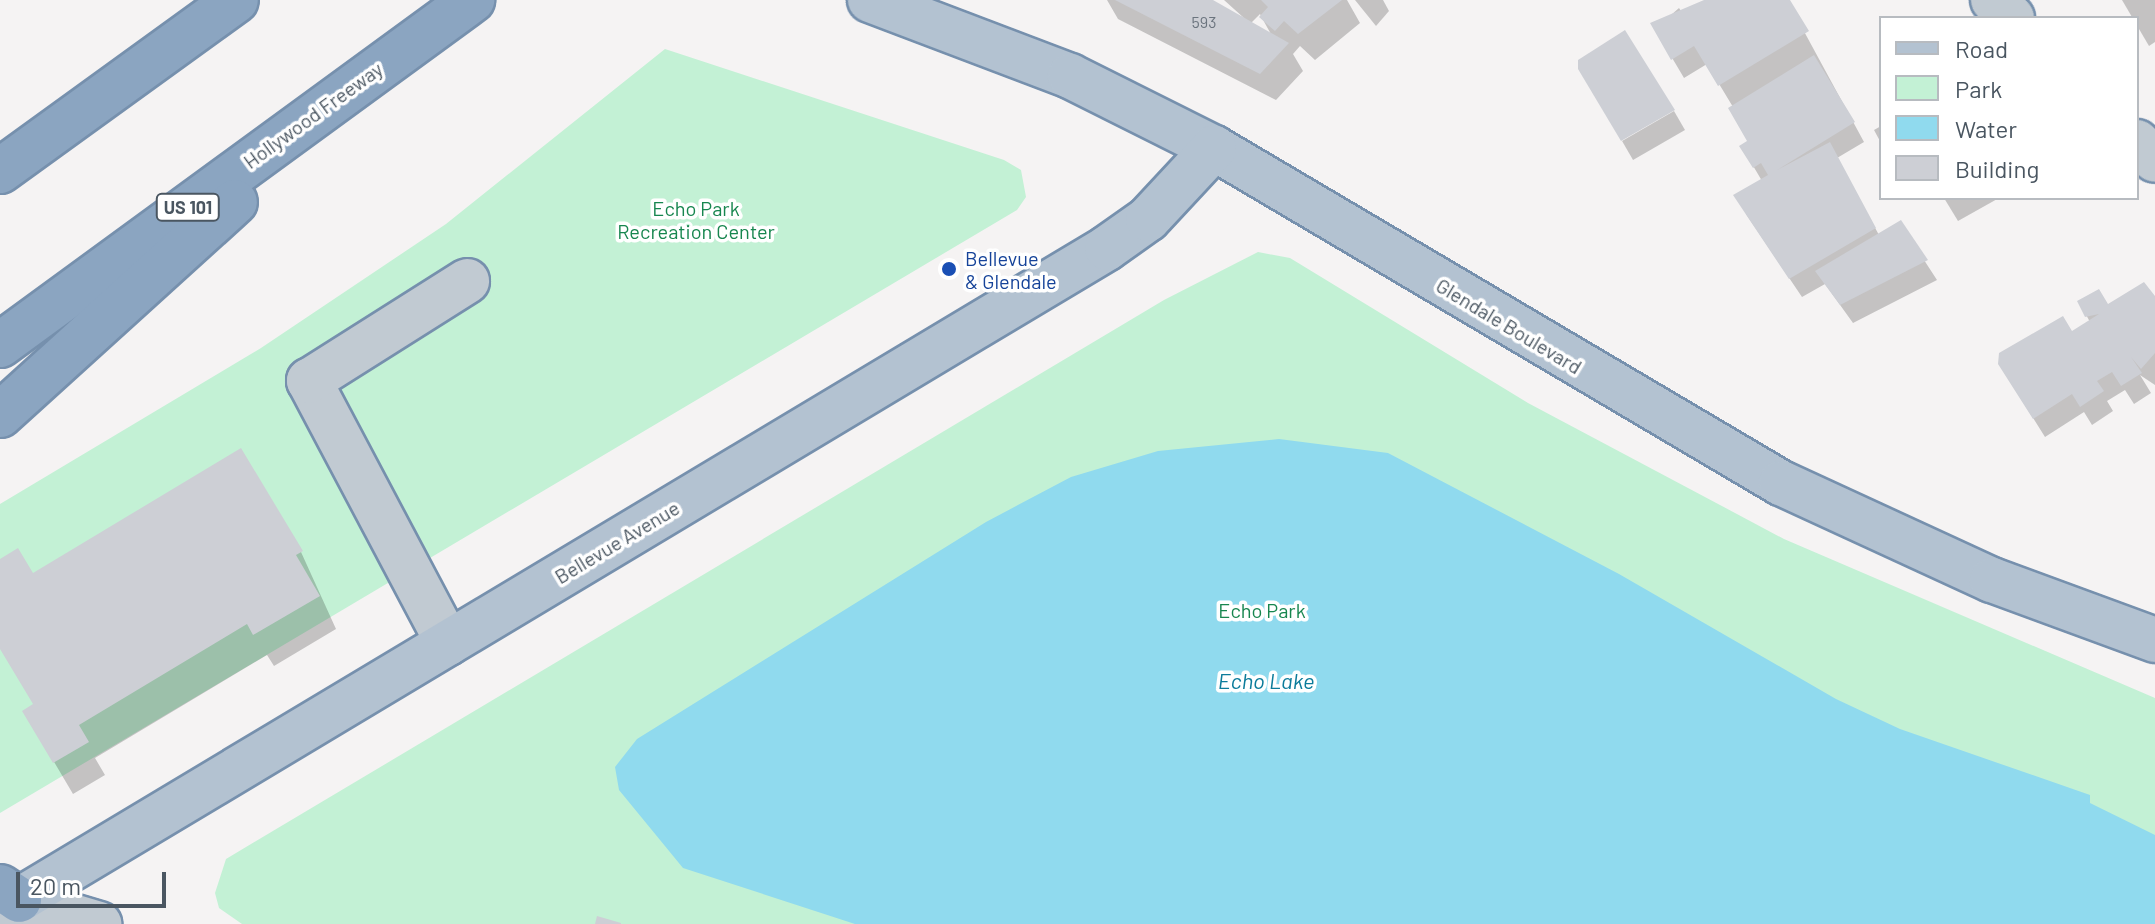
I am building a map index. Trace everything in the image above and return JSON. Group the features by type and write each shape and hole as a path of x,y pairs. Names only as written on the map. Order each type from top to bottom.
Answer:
{"highway":[{"name":"Hollywood Freeway","path":"0,345 472,0"},
{"path":"0,171 229,4"},
{"path":"0,415 376,69"}],"main road":[{"name":"Glendale Boulevard","path":"870,0 1070,76 1214,148 1702,443 1992,580 2155,640"},
{"name":"Bellevue Avenue","path":"5,900 448,643 1107,248 1148,219 1214,148"}],"street":[{"path":"1993,0 2010,16"},
{"path":"448,643 309,381 467,281"},
{"path":"5,900 99,924"}],"green space":[{"name":"Echo Park Recreation Center","path":"665,49 1004,160 1021,170 1026,197 1017,210 0,813 0,504 261,348 446,224"},
{"name":"Echo Lake","path":"1258,252 1290,258 1528,403 1784,539 2155,698 2155,924 242,924 219,908 215,893 226,859 1164,300"}],"water":[{"name":"Echo Lake","path":"1279,439 1388,453 1619,574 1836,699 1900,729 2090,795 2090,803 2155,835 2155,924 855,924 683,868 619,790 615,767 637,739 986,522 1071,477 1158,451"}],"building":[{"path":"1115,0 1213,0 1289,43 1260,74"},
{"path":"1261,0 1342,0 1298,34 1284,21 1275,31 1259,17 1268,7"},
{"path":"1704,0 1790,0 1809,31 1718,86 1694,46 1671,60 1650,23"},
{"path":"1625,30 1675,110 1621,141 1578,69 1578,60"},
{"path":"1814,55 1855,122 1777,170 1830,142 1876,228 1789,279 1733,195 1768,175 1761,163 1753,168 1739,146 1747,141 1728,108"},
{"path":"1901,220 1928,260 1840,305 1815,271"},
{"path":"2144,282 2155,296 2155,353 2141,369 2131,357 2142,373 2121,386 2112,372 2097,381 2104,391 2080,407 2072,394 2033,419 1998,364 1999,353 2063,316 2072,331 2099,314 2085,317 2077,301 2099,289 2108,304"},
{"path":"241,448 303,551 296,555 320,596 253,635 247,624 79,725 89,742 53,763 22,711 33,704 0,649 0,559 18,548 33,573"},
{"path":"597,916 621,923 621,924 595,924"}],"place":[{"name":"Bellevue & Glendale","path":"949,269"}],"park label":[{"name":"Echo Park","path":"1262,610"}]}
